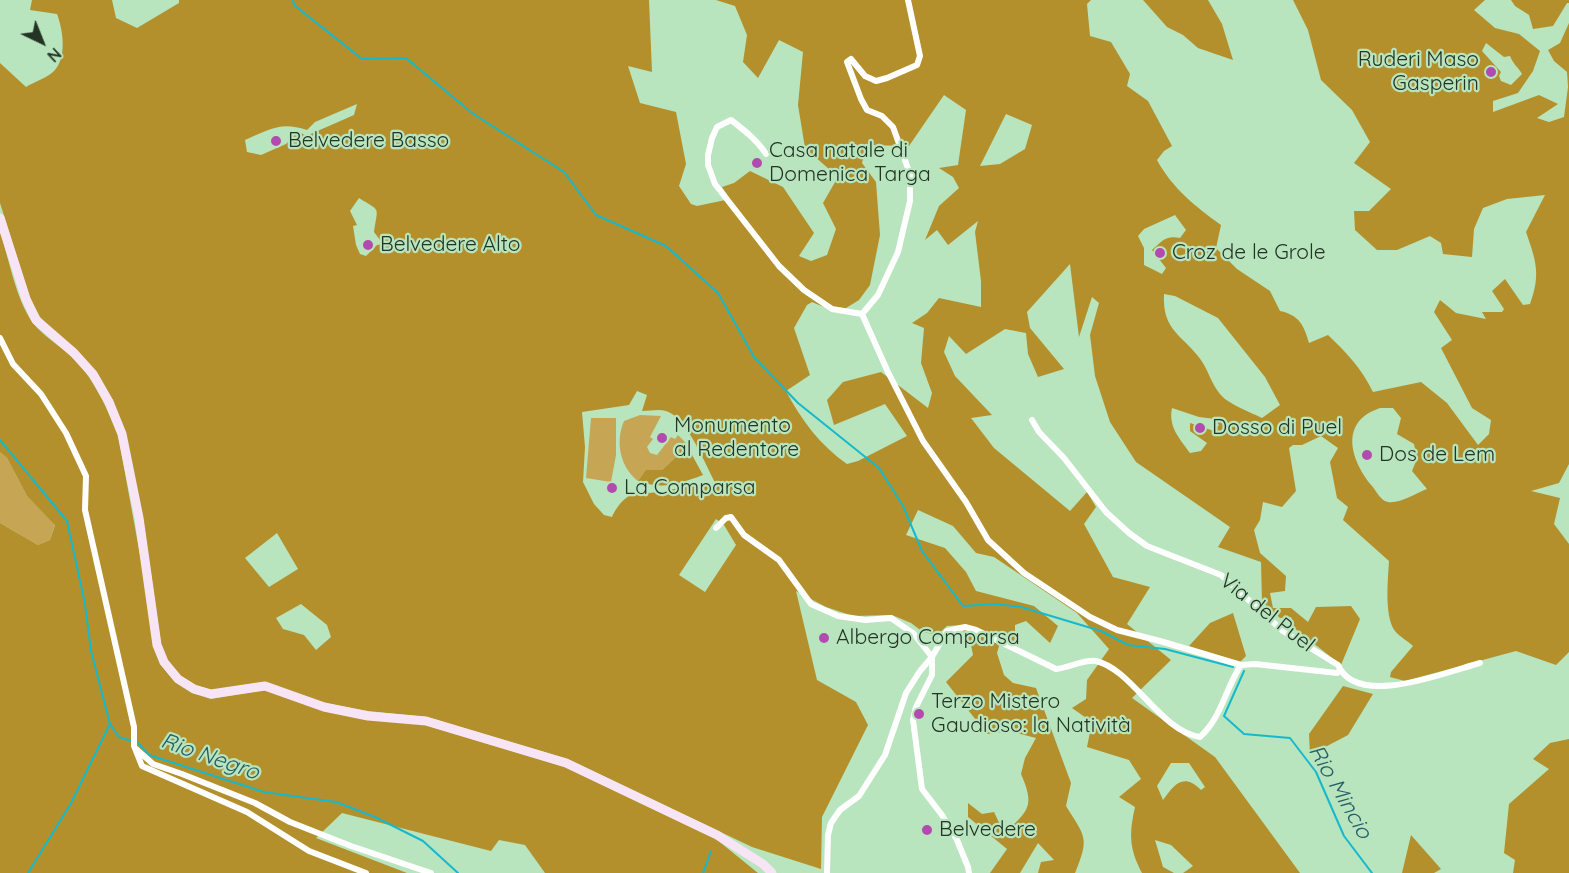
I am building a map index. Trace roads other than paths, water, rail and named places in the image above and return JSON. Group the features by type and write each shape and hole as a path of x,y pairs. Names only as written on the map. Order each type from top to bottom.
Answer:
{"main road":[{"path":"0,218 26,299 36,320 74,353 93,374 109,402 122,434 144,549 157,645 164,662 178,679 194,689 211,694 265,686 324,707 368,716 426,721 566,763 717,835 763,864 772,873"}],"street":[{"path":"766,154 756,140 731,120 717,127 714,132 708,155 711,175 779,266 804,290 832,309 862,314 878,295 898,252 910,201 910,174 893,127 882,116 867,110 847,62 851,59 865,76 876,81 917,65 920,56 909,0"},
{"name":"Via del Puel","path":"862,314 923,441 966,502 988,540 1024,573 1090,617 1117,630 1240,666 1255,664 1337,673 1340,671 1338,665 1283,631 1221,575 1147,546 1129,533 1106,512 1064,458 1039,432 1032,420"},
{"path":"0,338 13,364 41,394 66,433 86,476 85,510 134,728 134,746 142,766 247,812 309,851 366,873"},
{"path":"716,528 726,518 731,517 744,535 779,560 811,604 838,616 865,620 891,618 914,634 932,657 932,675 916,706 913,720 922,789 957,840 969,873"},
{"path":"827,873 828,835 831,823 840,810 858,796 885,754 906,693 932,657 947,631 964,627 976,630 1056,669 1069,668 1087,661 1105,664 1174,724 1191,735 1200,737 1221,710 1240,666"},
{"path":"1340,671 1360,685 1377,688 1480,663"},
{"path":"134,746 153,764 255,802 290,822 351,846 431,873"}],"waterway":[{"path":"293,0 294,5 362,59 406,58 472,113 564,172 596,215 666,246 718,293 754,357 798,403 879,468 903,506 922,551 963,606 996,604 1021,607 1101,631 1128,645 1165,649 1233,667"},
{"name":"Rio Negro","path":"0,440 67,521 85,604 91,651 110,724 119,737 138,743 149,755 264,792 336,802 375,817 423,841 458,873"},
{"name":"Rio Mincio","path":"1244,671 1224,716 1244,734 1290,738 1316,772 1344,836 1372,873"},
{"path":"28,873 70,805 110,724"},
{"path":"703,873 711,851"}],"place":[{"name":"Ruderi Maso Gasperin","path":"1491,72"},
{"name":"Belvedere Basso","path":"276,141"},
{"name":"Casa natale di Domenica Targa","path":"757,163"},
{"name":"Belvedere Alto","path":"368,245"},
{"name":"Croz de le Grole","path":"1160,253"},
{"name":"Dosso di Puel","path":"1200,428"},
{"name":"Monumento al Redentore","path":"662,438"},
{"name":"Dos de Lem","path":"1367,455"},
{"name":"La Comparsa","path":"612,488"},
{"name":"Albergo Comparsa","path":"824,638"},
{"name":"Terzo Mistero Gaudioso: la Natività","path":"919,714"},
{"name":"Belvedere","path":"927,830"}]}
